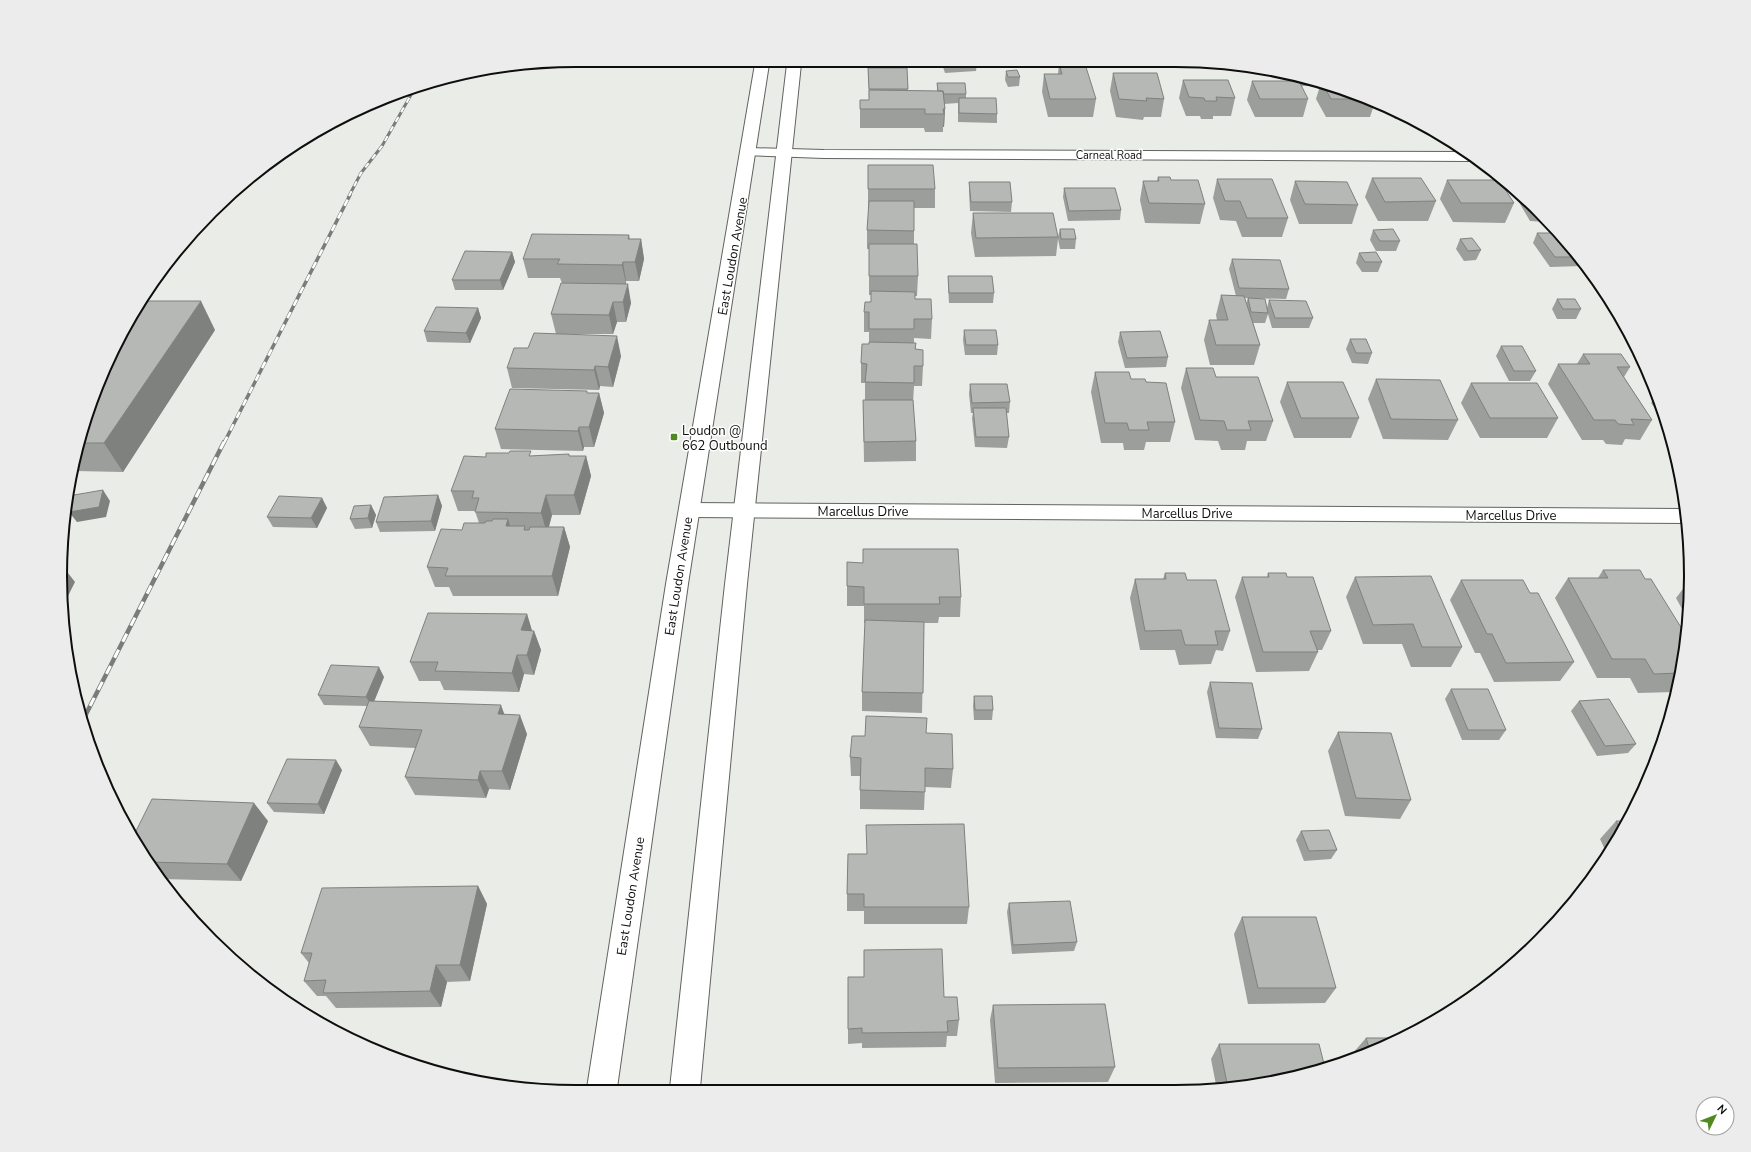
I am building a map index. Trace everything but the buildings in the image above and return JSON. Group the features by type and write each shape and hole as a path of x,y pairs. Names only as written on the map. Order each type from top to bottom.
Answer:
{"main road":[{"name":"East Loudon Avenue","path":"602,1085 608,1036 689,510 749,152 762,67"},
{"path":"685,1085 745,510 794,67"},
{"name":"Carneal Road","path":"749,152 1464,157"},
{"name":"Marcellus Drive","path":"689,510 1681,516"}],"railway":[{"path":"349,196 361,173 382,146 411,94"},
{"path":"224,443 350,195"},
{"path":"86,714 224,442"}],"place":[{"name":"Loudon @ 662 Outbound","path":"674,437"}]}
